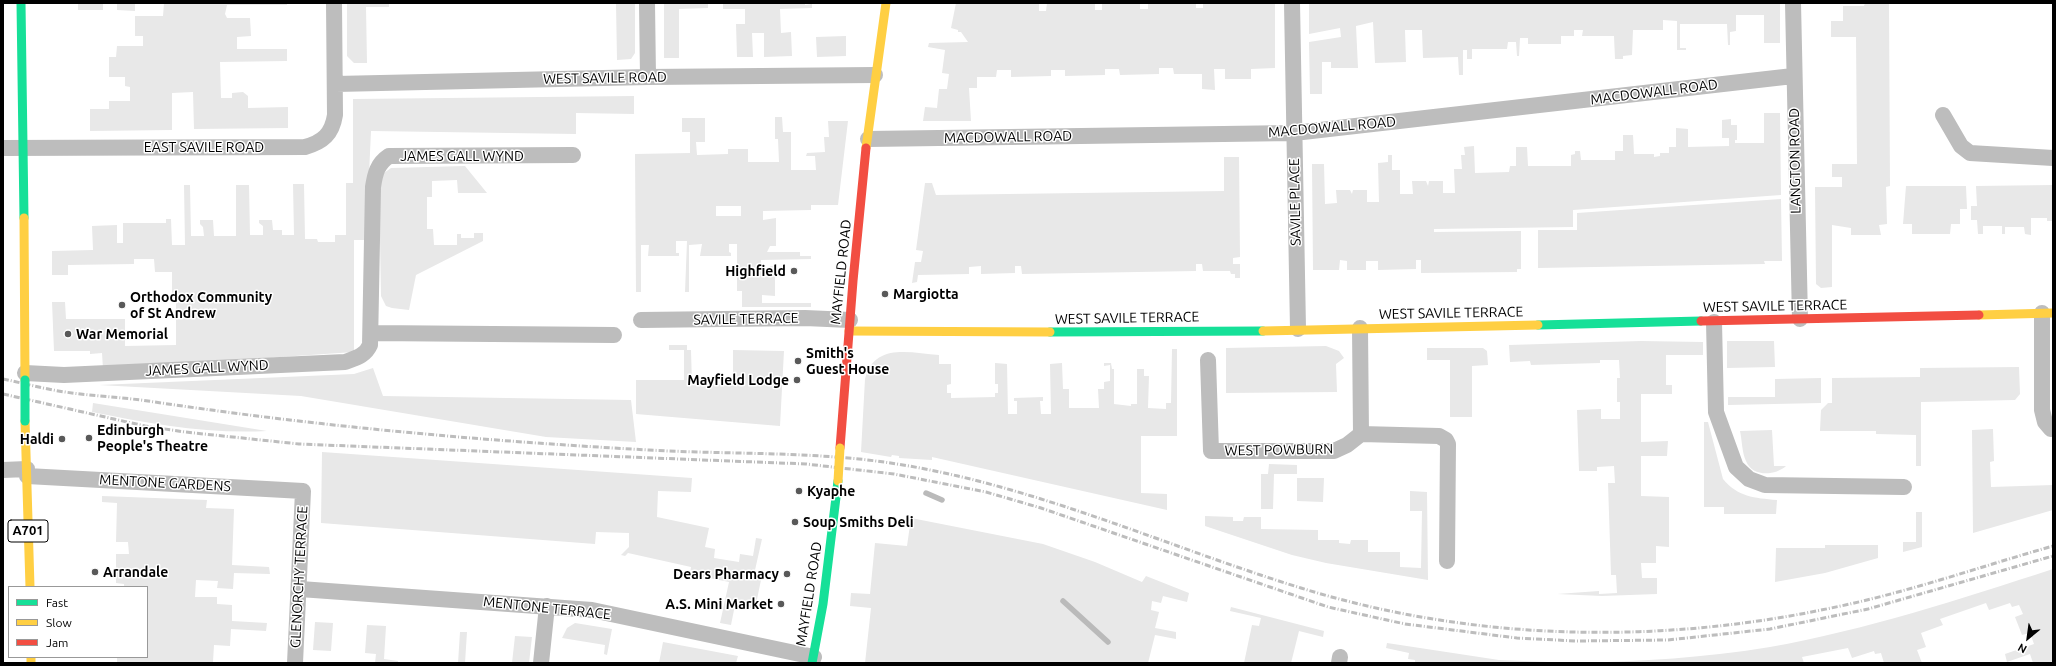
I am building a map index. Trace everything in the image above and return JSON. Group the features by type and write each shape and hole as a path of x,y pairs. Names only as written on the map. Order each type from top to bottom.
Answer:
{"street":[{"name":"A701","path":"21,3 24,147 25,421 30,586"},
{"name":"EAST SAVILE ROAD","path":"3,148 305,147 321,141 331,129 335,115 336,84 334,3"},
{"path":"647,3 648,77"},
{"name":"MAYFIELD ROAD","path":"813,660 823,604 838,481 850,326 868,139 875,75 886,3"},
{"name":"SAVILE PLACE","path":"1292,3 1298,329"},
{"name":"LANGTON ROAD","path":"1793,3 1793,76 1800,319"},
{"name":"WEST SAVILE ROAD","path":"336,84 648,77 875,75"},
{"name":"MACDOWALL ROAD","path":"868,139 1294,133 1793,76"},
{"path":"1943,115 1961,146 1970,153 2053,158"},
{"name":"JAMES GALL WYND","path":"25,376 345,362 360,357 367,351 370,345 373,187 376,170 384,159 389,156 573,155"},
{"path":"2048,313 2042,410 2044,422 2051,430"},
{"name":"WEST SAVILE TERRACE","path":"850,326 1003,333 1714,322 2048,313"},
{"name":"SAVILE TERRACE","path":"641,320 805,318 850,326"},
{"path":"1714,322 1715,408 1733,463 1745,477 1765,485 1904,487"},
{"path":"1360,328 1362,434 1439,436 1446,440 1448,444 1448,561"},
{"path":"370,333 614,335"},
{"name":"WEST POWBURN","path":"1208,360 1211,451 1334,451 1347,445 1362,434"},
{"name":"MENTONE GARDENS","path":"3,470 27,473 303,491"},
{"name":"GLENORCHY TERRACE","path":"295,663 300,589 303,491"},
{"name":"MENTONE TERRACE","path":"300,589 592,610 813,660"},
{"path":"541,663 547,606"}],"shaded area":[{"path":"78,3 103,3 103,10 78,10"},
{"path":"117,3 135,3 135,11 117,10"},
{"path":"164,3 287,3 287,5 227,5 225,14 227,18 250,18 251,36 237,37 237,49 287,49 287,61 220,62 221,98 232,98 232,93 243,92 248,96 248,108 288,107 288,128 194,129 193,92 172,93 172,130 90,131 90,109 109,109 109,101 130,101 130,87 125,86 125,77 109,77 109,57 116,57 117,46 143,46 143,36 135,36 135,16 163,16"},
{"path":"347,3 389,4 389,7 366,7 367,63 354,63 347,56"},
{"path":"594,3 635,3 635,53 631,59 617,60 616,4"},
{"path":"664,3 708,3 708,8 679,9 679,58 664,58"},
{"path":"723,3 805,3 805,5 812,4 812,8 780,9 781,33 791,32 792,56 764,57 764,33 752,33 753,57 737,57 736,24 745,24 745,9 723,9"},
{"path":"956,3 1039,3 1039,11 1046,11 1047,3 1095,3 1095,10 1102,10 1102,3 1140,3 1140,9 1148,9 1148,3 1196,3 1196,8 1203,8 1203,3 1275,3 1275,68 1251,69 1251,79 1225,79 1225,69 1214,69 1215,90 1202,89 1202,74 1174,74 1173,68 1159,68 1159,74 1120,75 1119,69 1105,69 1105,75 1065,76 1065,70 1051,70 1051,76 1011,77 1011,70 997,70 996,77 977,77 977,88 969,88 971,121 923,121 925,107 937,108 939,89 947,89 949,74 942,73 945,50 928,47 929,43 968,42 961,32 951,28"},
{"path":"1309,3 1780,3 1780,43 1764,43 1764,15 1736,15 1736,31 1730,32 1730,45 1728,45 1727,24 1680,24 1680,48 1686,48 1686,50 1677,50 1677,21 1663,20 1663,30 1633,30 1632,55 1623,56 1623,59 1615,59 1614,36 1582,36 1583,30 1574,30 1574,36 1561,36 1561,44 1528,44 1528,38 1520,38 1519,56 1517,56 1516,42 1508,42 1507,49 1472,49 1472,59 1467,59 1467,50 1463,50 1463,75 1459,75 1458,57 1423,58 1422,30 1405,30 1406,62 1375,63 1373,22 1356,26 1358,68 1331,68 1331,62 1322,62 1322,94 1310,94 1309,42 1341,37 1340,28 1309,34"},
{"path":"1865,3 1889,3 1890,186 1886,187 1887,224 1879,225 1881,235 1851,235 1851,228 1832,225 1832,287 1821,288 1816,284 1815,187 1842,187 1842,177 1832,177 1832,164 1857,164 1856,37 1831,37 1831,21 1843,21 1843,6 1864,6"},
{"path":"846,36 846,56 817,57 816,37"},
{"path":"634,96 634,114 576,113 576,134 371,131 366,240 354,240 354,352 103,369 102,353 90,354 90,351 54,351 52,302 65,302 66,319 125,319 125,346 176,345 176,301 172,300 172,272 155,272 154,259 134,259 134,264 68,265 68,275 52,275 52,251 93,250 92,226 117,225 117,243 123,243 123,223 166,223 166,219 171,219 172,245 185,245 184,185 190,185 191,236 204,236 203,227 200,224 200,220 213,220 214,236 236,236 236,185 249,185 250,235 263,235 263,226 259,223 259,220 272,220 273,230 282,230 282,235 294,235 293,184 304,184 305,239 317,239 318,242 335,242 335,235 346,235 346,183 353,183 353,99"},
{"path":"1764,113 1780,113 1781,195 1573,210 1573,227 1434,229 1434,232 1521,231 1521,269 1517,269 1517,272 1421,273 1421,260 1416,260 1416,269 1378,270 1378,261 1366,261 1366,270 1347,270 1347,261 1340,260 1339,270 1313,270 1312,164 1324,164 1325,204 1337,203 1336,190 1350,190 1352,194 1353,190 1367,190 1367,202 1379,202 1378,163 1388,162 1388,155 1392,155 1392,170 1400,170 1400,194 1413,194 1412,181 1426,181 1428,186 1429,181 1443,181 1443,193 1455,193 1454,169 1462,169 1461,155 1465,155 1464,147 1474,146 1475,173 1509,172 1510,166 1516,166 1516,147 1527,147 1528,166 1571,166 1571,155 1575,154 1575,151 1580,151 1581,160 1615,160 1615,151 1623,151 1623,135 1633,135 1634,154 1654,154 1654,157 1660,156 1660,153 1669,153 1669,147 1676,147 1676,128 1688,129 1688,147 1729,146 1729,138 1722,138 1722,120 1731,119 1731,125 1737,125 1737,140 1735,140 1735,143 1764,143"},
{"path":"775,117 782,117 783,132 791,132 791,170 816,170 815,156 806,156 807,153 825,152 824,137 829,137 828,121 848,121 838,205 811,205 811,210 763,211 763,220 776,218 776,246 770,246 767,252 800,252 800,256 811,256 811,259 761,260 761,268 770,268 770,266 775,266 775,296 762,295 762,303 811,303 811,307 742,307 742,291 737,291 737,244 729,244 729,252 731,253 731,256 700,256 702,244 689,245 689,292 685,292 687,241 676,241 676,253 679,253 679,256 648,256 649,245 641,245 641,292 636,292 635,154 690,153 690,132 682,132 682,118 705,118 705,142 696,142 697,155 728,154 728,149 748,149 748,162 779,162 778,139 775,139","holes":["716,206 741,206 741,216 716,216"]},
{"path":"1224,157 1239,157 1240,257 1233,258 1233,264 1240,264 1240,278 1235,278 1235,274 1231,274 1230,271 1203,271 1202,264 1196,264 1196,271 1022,274 1021,266 1015,266 1015,273 981,274 981,266 969,267 969,274 918,275 917,282 912,283 915,262 921,262 923,251 916,250 925,183 932,183 936,195 1224,191"},
{"path":"465,166 487,193 458,193 457,180 432,181 432,197 427,197 427,229 433,229 434,245 457,245 457,234 461,234 461,238 474,238 474,233 483,233 483,241 416,275 409,310 386,306 381,296 379,185 384,173 391,168"},
{"path":"2053,185 2053,221 2047,221 2047,218 2031,218 2031,235 2025,234 2024,227 2005,227 2005,234 2002,234 2002,226 1983,226 1983,234 1978,234 1977,220 1971,220 1971,206 1977,206 1976,186"},
{"path":"1906,186 1966,186 1967,209 1960,209 1960,224 1951,224 1950,234 1912,234 1912,224 1903,224"},
{"path":"1781,199 1782,261 1764,261 1765,264 1538,268 1538,230 1577,230 1577,213"},
{"path":"1641,341 1703,342 1703,355 1666,355 1666,385 1672,385 1672,394 1641,394 1641,442 1668,441 1667,456 1641,456 1641,496 1669,497 1669,547 1656,546 1656,563 1641,563 1642,578 1657,578 1657,594 1602,596 1557,594 1599,591 1599,594 1617,593 1616,575 1611,575 1608,483 1615,483 1614,466 1597,467 1597,471 1579,471 1577,410 1601,409 1601,419 1620,419 1620,402 1617,402 1617,378 1620,378 1619,360 1600,360 1600,363 1531,365 1530,361 1510,362 1509,345"},
{"path":"1727,341 1774,341 1775,367 1727,368"},
{"path":"669,345 687,345 687,350 691,350 692,385 733,384 733,350 784,351 780,426 636,414 636,380 684,380 684,350 669,350"},
{"path":"1326,346 1339,351 1344,358 1336,364 1337,392 1226,393 1226,348"},
{"path":"1427,348 1483,348 1487,351 1488,365 1472,366 1472,417 1450,417 1450,360 1427,360"},
{"path":"1172,349 1177,349 1177,436 1141,436 1141,493 1167,494 1167,510 932,457 932,460 899,458 899,456 892,455 891,457 861,452 865,379 870,367 876,359 885,355 895,352 906,352 939,355 939,364 951,364 951,384 947,385 947,393 951,393 951,398 995,397 995,393 998,393 998,384 995,384 995,363 1007,364 1008,414 1017,414 1017,401 1014,401 1014,398 1043,397 1043,401 1040,401 1041,414 1051,414 1050,364 1062,363 1063,389 1069,389 1069,408 1099,408 1098,389 1104,389 1104,382 1110,381 1110,365 1104,366 1104,363 1111,363 1112,369 1114,369 1114,404 1131,406 1131,404 1137,404 1137,369 1144,369 1144,376 1149,376 1148,408 1166,409 1166,403 1171,403"},
{"path":"2019,367 2020,394 2015,400 1921,402 1921,466 1916,466 1916,435 1876,434 1876,431 1820,431 1821,410 1828,403 1832,403 1832,378 1920,377 1920,368"},
{"path":"373,368 383,396 631,400 636,442 546,437 301,396 99,385 354,374"},
{"path":"1821,378 1821,403 1728,405 1728,397 1775,397 1775,379"},
{"path":"93,403 267,431 223,431 157,424 92,412"},
{"path":"1704,422 1708,422 1723,479 1735,490 1747,496 1777,500 1776,514 1724,514 1724,507 1704,507"},
{"path":"1993,429 1994,461 1990,462 1991,487 2053,485 2053,510 1973,533 1972,430"},
{"path":"1772,430 1774,466 1786,466 1776,472 1770,473 1753,470 1745,458 1740,431"},
{"path":"322,452 692,478 691,492 658,491 657,517 709,528 705,547 715,549 714,558 739,562 740,554 753,556 756,538 762,539 753,579 761,580 755,609 735,605 731,625 720,623 729,582 690,574 691,567 628,553 625,556 621,555 629,547 629,533 596,532 595,544 321,523"},
{"path":"1269,464 1297,465 1297,474 1274,474 1273,509 1261,509 1261,474 1268,474"},
{"path":"1297,478 1324,478 1323,502 1297,501"},
{"path":"1410,491 1427,492 1428,580 1326,563 1292,555 1205,526 1205,516 1233,517 1233,521 1243,521 1244,517 1261,517 1261,529 1318,530 1318,540 1339,540 1339,543 1350,544 1351,540 1368,540 1368,552 1400,552 1400,567 1421,568 1422,511 1410,511"},
{"path":"102,496 207,500 206,508 234,509 232,565 269,567 270,574 234,573 233,589 217,588 218,581 196,580 195,597 217,597 217,604 232,605 232,621 267,623 266,631 231,629 230,646 214,645 213,662 222,663 117,663 117,658 148,658 148,586 124,586 124,584 116,583 116,554 129,554 128,542 116,542 117,503 102,502"},
{"path":"1916,512 1922,512 1922,547 1903,552 1903,542 1916,542"},
{"path":"911,518 1043,544 1095,562 1142,582 1146,576 1189,593 1187,602 1163,596 1161,603 1152,601 1151,610 1159,612 1155,628 1176,632 1176,639 1155,635 1148,663 865,663 871,608 850,606 851,593 870,594 875,543 907,546"},
{"path":"1825,545 1878,545 1878,558 1825,573 1775,582 1776,548 1825,548"},
{"path":"2053,569 2053,663 2033,663 2030,654 2007,662 2005,654 2034,644 2030,633 2022,635 2015,617 2023,614 2019,605 2012,607 2010,603 1989,610 1986,603 1940,619 1943,625 1921,633 1926,647 1917,650 1922,663 1884,663 1881,653 1875,654 1874,651 1852,658 1848,648 1802,657 1804,663 1576,663 1698,656 1746,651 1806,640 1913,613"},
{"path":"1231,607 1324,631 1323,637 1299,631 1291,663 1244,663 1252,625 1259,626 1261,618 1230,611"},
{"path":"315,622 333,623 331,651 313,650"},
{"path":"575,623 612,629 607,655 604,654 605,645 562,638 567,628"},
{"path":"367,625 386,626 384,659 398,661 398,663 375,663 376,654 365,653"},
{"path":"460,632 467,632 465,663 458,663"},
{"path":"515,636 532,637 529,663 512,663"},
{"path":"663,642 738,656 736,663 659,663"},
{"path":"1387,643 1499,660 1574,663 1415,663 1415,660 1408,659 1409,653 1386,648"}],"waterway":[{"path":"926,493 942,500"},
{"path":"1063,601 1108,642"}],"railway":[{"path":"3,379 75,393 398,432 649,450 833,457 916,467 1028,495 1246,570 1301,588 1365,606 1431,619 1498,627 1564,632 1632,632 1699,628 1765,620 1831,608 1887,595 2053,546"},
{"path":"3,394 145,426 185,432 299,444 806,464 894,474 986,492 1041,508 1328,607 1405,624 1517,638 1575,641 1668,640 1770,629 1868,609 2053,556"}],"traffic: fast":[{"path":"21,3 24,218"},
{"path":"1538,325 1701,321"},
{"path":"1050,332 1263,331"},
{"path":"25,380 25,421"},
{"path":"812,663 823,604 838,481"}],"traffic: slow":[{"path":"866,148 886,3"},
{"path":"24,218 25,380"},
{"path":"1979,315 2053,313"},
{"path":"1263,331 1538,325"},
{"path":"849,331 1050,332"},
{"path":"25,421 30,586"},
{"path":"838,481 840,448"},
{"path":"31,658 31,663"}],"traffic: jam":[{"path":"840,448 853,281 866,148"},
{"path":"1701,321 1979,315"}],"place":[{"name":"Highfield","path":"794,271"},
{"name":"Margiotta","path":"885,294"},
{"name":"Orthodox Community of St Andrew","path":"122,305"},
{"name":"War Memorial","path":"68,334"},
{"name":"Smith's Guest House","path":"798,361"},
{"name":"Mayfield Lodge","path":"797,380"},
{"name":"Edinburgh People's Theatre","path":"89,438"},
{"name":"Haldi","path":"62,439"},
{"name":"Kyaphe","path":"799,491"},
{"name":"Soup Smiths Deli","path":"795,522"},
{"name":"Arrandale","path":"95,572"},
{"name":"Dears Pharmacy","path":"787,574"},
{"name":"A.S. Mini Market","path":"781,604"}]}
